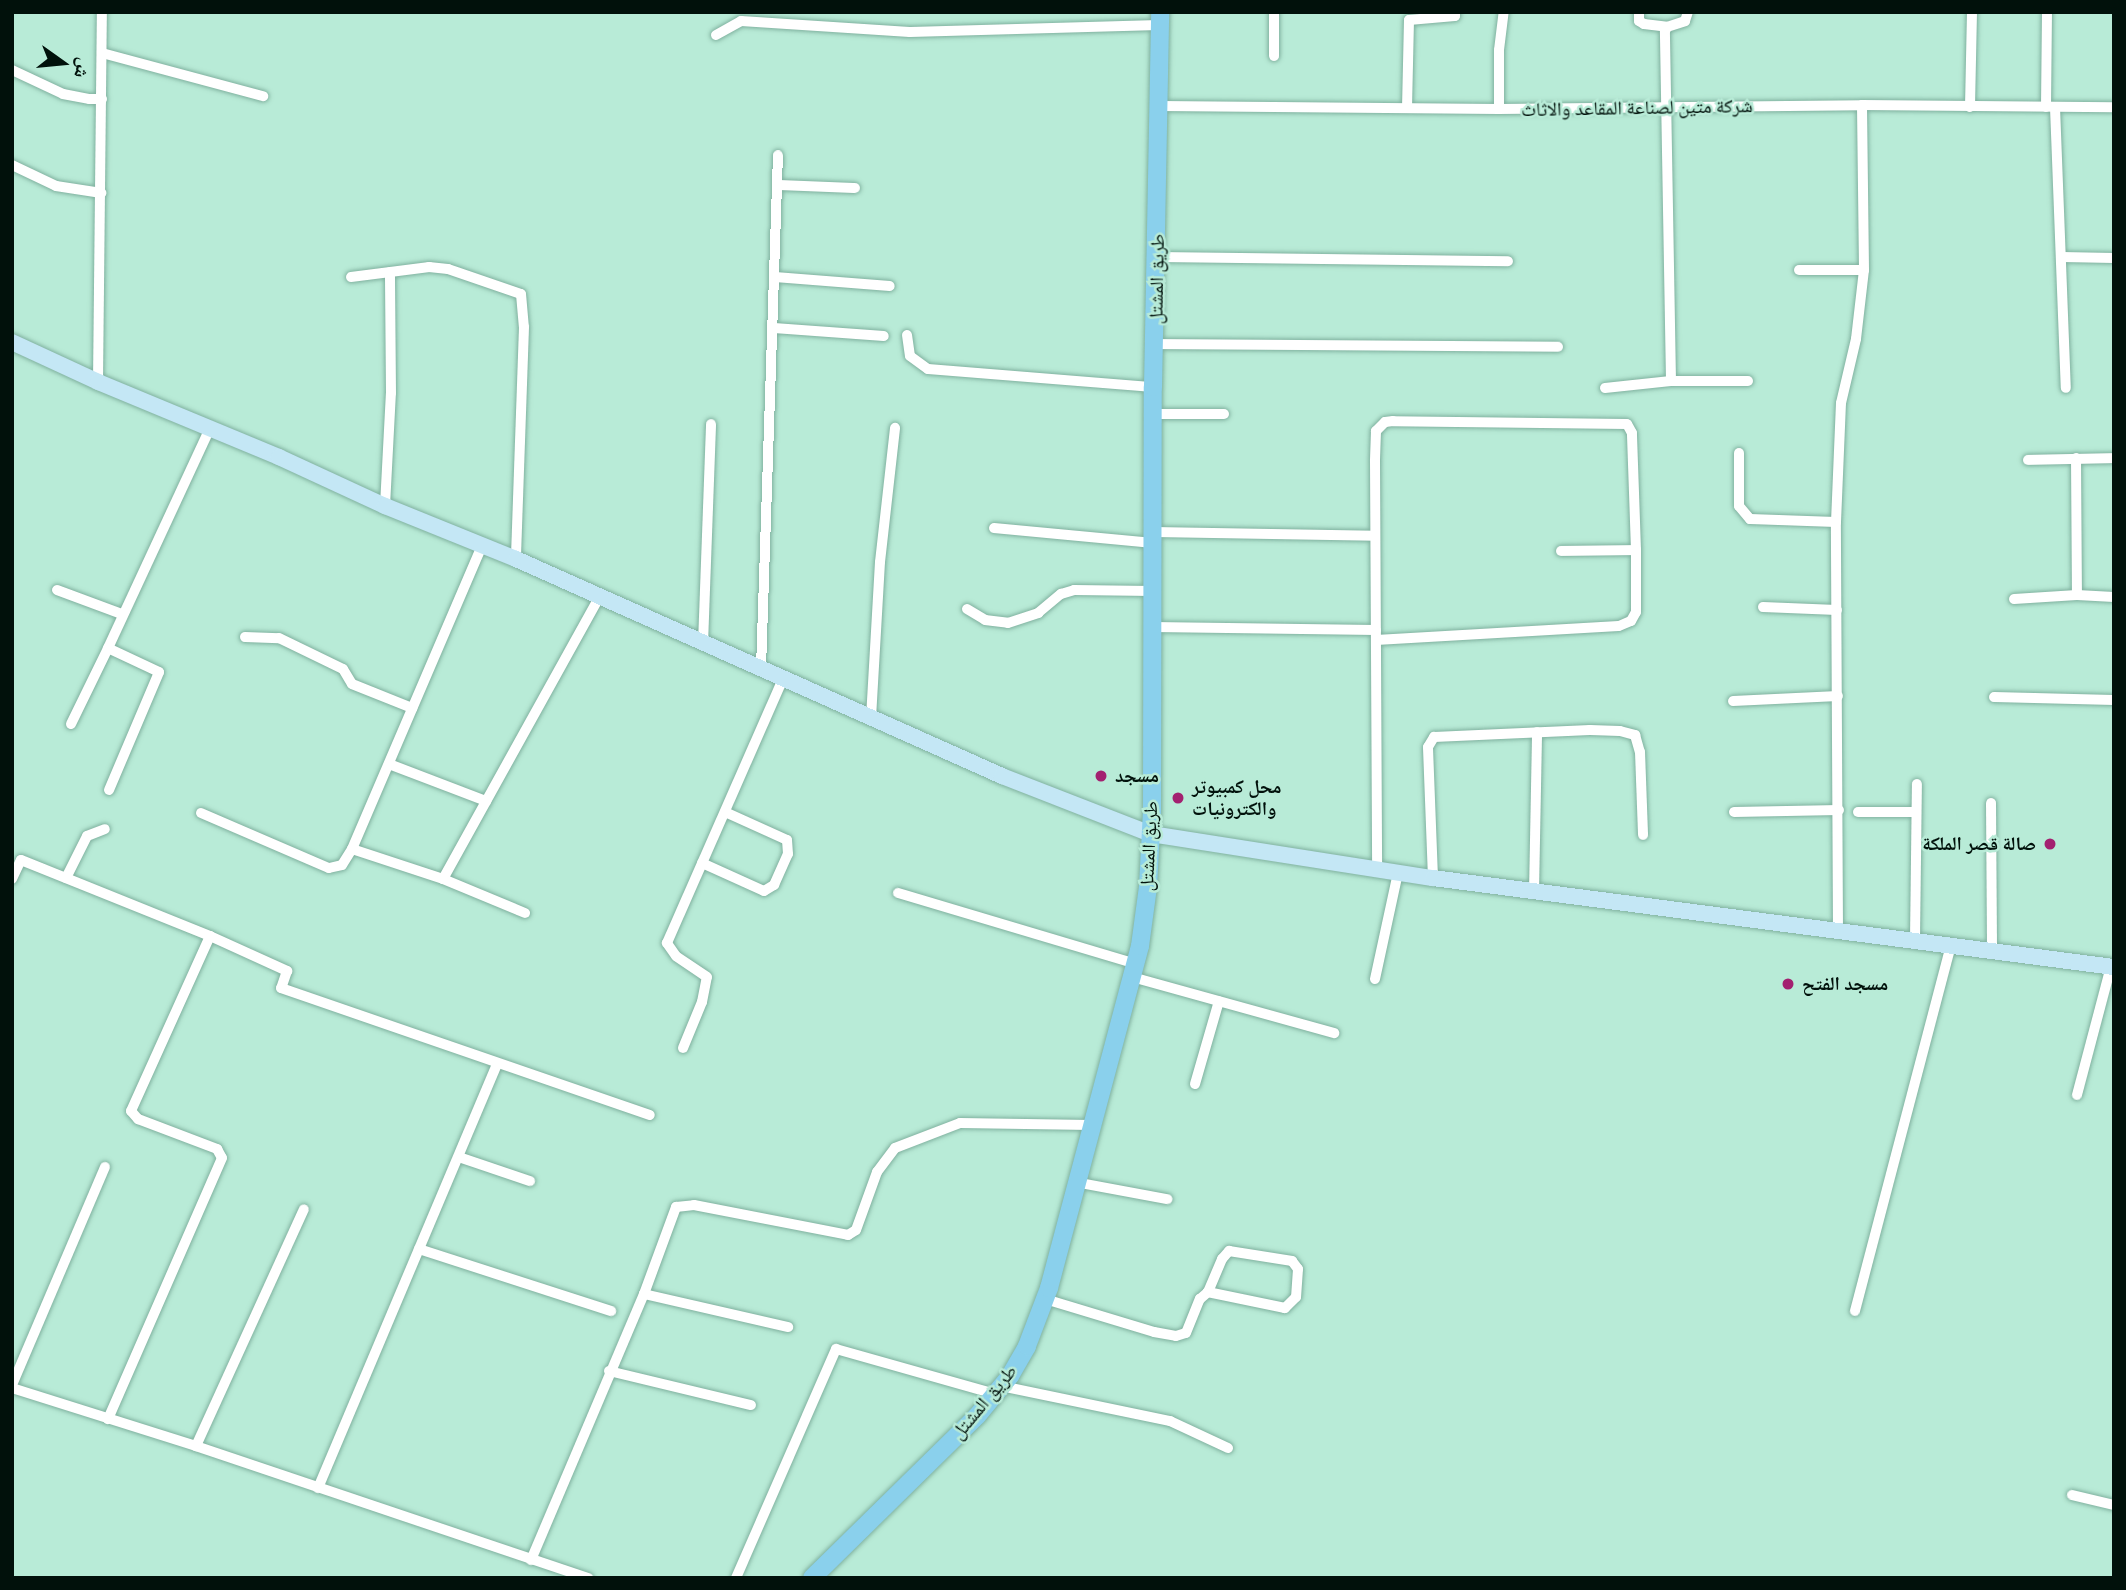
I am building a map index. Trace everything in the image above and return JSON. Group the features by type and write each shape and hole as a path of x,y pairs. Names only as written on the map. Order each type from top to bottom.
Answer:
{"main road":[{"name":"طريق المشتل","path":"812,1578 977,1416 1027,1346 1045,1299 1134,971 1145,916 1151,834 1153,387 1158,257 1160,18"},
{"path":"12,342 385,506 516,559 1002,776 1151,834 1433,878 2112,967"}],"street":[{"path":"98,382 102,12"},
{"path":"1274,12 1274,56"},
{"path":"1407,108 1409,20 1455,16 1455,12"},
{"path":"1499,109 1499,50 1504,12"},
{"path":"1639,12 1639,21 1644,24 1667,27 1685,21 1688,12"},
{"path":"1970,107 1972,12"},
{"path":"2047,12 2051,107 2063,257 2066,388"},
{"path":"716,35 741,21 910,32 1160,18"},
{"path":"1667,27 1671,381"},
{"path":"102,53 263,96"},
{"path":"12,70 63,94 89,100 102,99"},
{"path":"1838,930 1836,523 1841,403 1856,339 1864,270 1862,105"},
{"name":"شركة متين لصناعة المقاعد والاثاث","path":"1160,106 1499,109 1862,105 2114,107"},
{"path":"761,669 778,155"},
{"path":"12,164 56,186 101,193"},
{"path":"778,185 855,188"},
{"path":"1158,257 1508,261"},
{"path":"2063,257 2114,258"},
{"path":"351,276 429,267 448,269 521,293 524,327 516,559"},
{"path":"1799,270 1864,270"},
{"path":"385,506 391,393 390,272"},
{"path":"775,277 890,286"},
{"path":"774,328 884,336"},
{"path":"907,335 910,356 916,364 928,369 1153,387"},
{"path":"1155,344 1558,347"},
{"path":"1605,388 1671,381 1748,381"},
{"path":"1154,414 1223,414"},
{"path":"1153,627 1376,635 1619,626 1631,621 1636,612 1636,550 1632,433 1628,425 1385,422 1376,431 1375,537 1376,635 1377,869"},
{"path":"703,644 711,424"},
{"path":"71,724 210,428"},
{"path":"871,718 880,562 895,428"},
{"path":"1738,453 1740,506 1750,519 1836,523"},
{"path":"2076,458 2077,595"},
{"path":"2028,460 2114,458"},
{"path":"994,528 1154,538 1375,537"},
{"path":"201,813 329,868 342,865 352,849 482,545"},
{"path":"1561,551 1636,550"},
{"path":"57,590 122,614"},
{"path":"967,609 985,620 1008,623 1038,613 1060,594 1074,590 1153,591"},
{"path":"2014,598 2077,595 2114,597"},
{"path":"443,879 599,597"},
{"path":"1763,607 1837,610"},
{"path":"245,637 279,638 343,669 352,684 412,708"},
{"path":"108,648 159,672 109,790"},
{"path":"683,1048 702,1002 707,977 676,956 667,943 783,679"},
{"path":"1733,701 1838,695"},
{"path":"1994,697 2114,700"},
{"path":"1433,878 1429,743 1441,736 1620,730 1635,735 1640,752 1643,835"},
{"path":"1534,891 1537,732"},
{"path":"389,764 486,801"},
{"path":"1915,940 1917,784"},
{"path":"1991,803 1992,950"},
{"path":"1734,811 1839,810"},
{"path":"702,863 764,891 774,885 788,854 787,839 725,812"},
{"path":"1858,813 1916,812"},
{"path":"66,878 87,836 105,829"},
{"path":"352,849 443,879 525,913"},
{"path":"12,879 17,857 210,936 287,971 281,988 497,1065 650,1115"},
{"path":"1375,979 1398,873"},
{"path":"898,893 1219,1001 1334,1033"},
{"path":"108,1419 222,1158 217,1149 138,1119 131,1111 210,936"},
{"path":"1856,1311 1951,945"},
{"path":"2077,1095 2112,967"},
{"path":"1195,1084 1219,1001"},
{"path":"318,1488 497,1065"},
{"path":"531,1560 609,1371 644,1294 673,1213 683,1204 848,1235 856,1230 877,1172 895,1149 904,1144 933,1131 968,1122 1091,1125"},
{"path":"459,1157 530,1181"},
{"path":"105,1167 12,1387 589,1578"},
{"path":"1075,1182 1167,1199"},
{"path":"196,1446 304,1209"},
{"path":"419,1249 611,1311"},
{"path":"1045,1299 1154,1332 1176,1336 1186,1333 1200,1299 1208,1292 1222,1259 1229,1251 1292,1261 1298,1269 1296,1297 1285,1308 1208,1292"},
{"path":"644,1294 788,1327"},
{"path":"736,1578 836,1349 998,1390 1170,1421 1228,1448"},
{"path":"609,1371 751,1405"},
{"path":"2072,1495 2114,1504"}],"place":[{"name":"مسجد","path":"1101,776"},
{"name":"محل كمبيوتر والكترونيات","path":"1178,798"},
{"name":"صالة قصر الملكة","path":"2050,844"},
{"name":"مسجد الفتح","path":"1788,984"}]}
